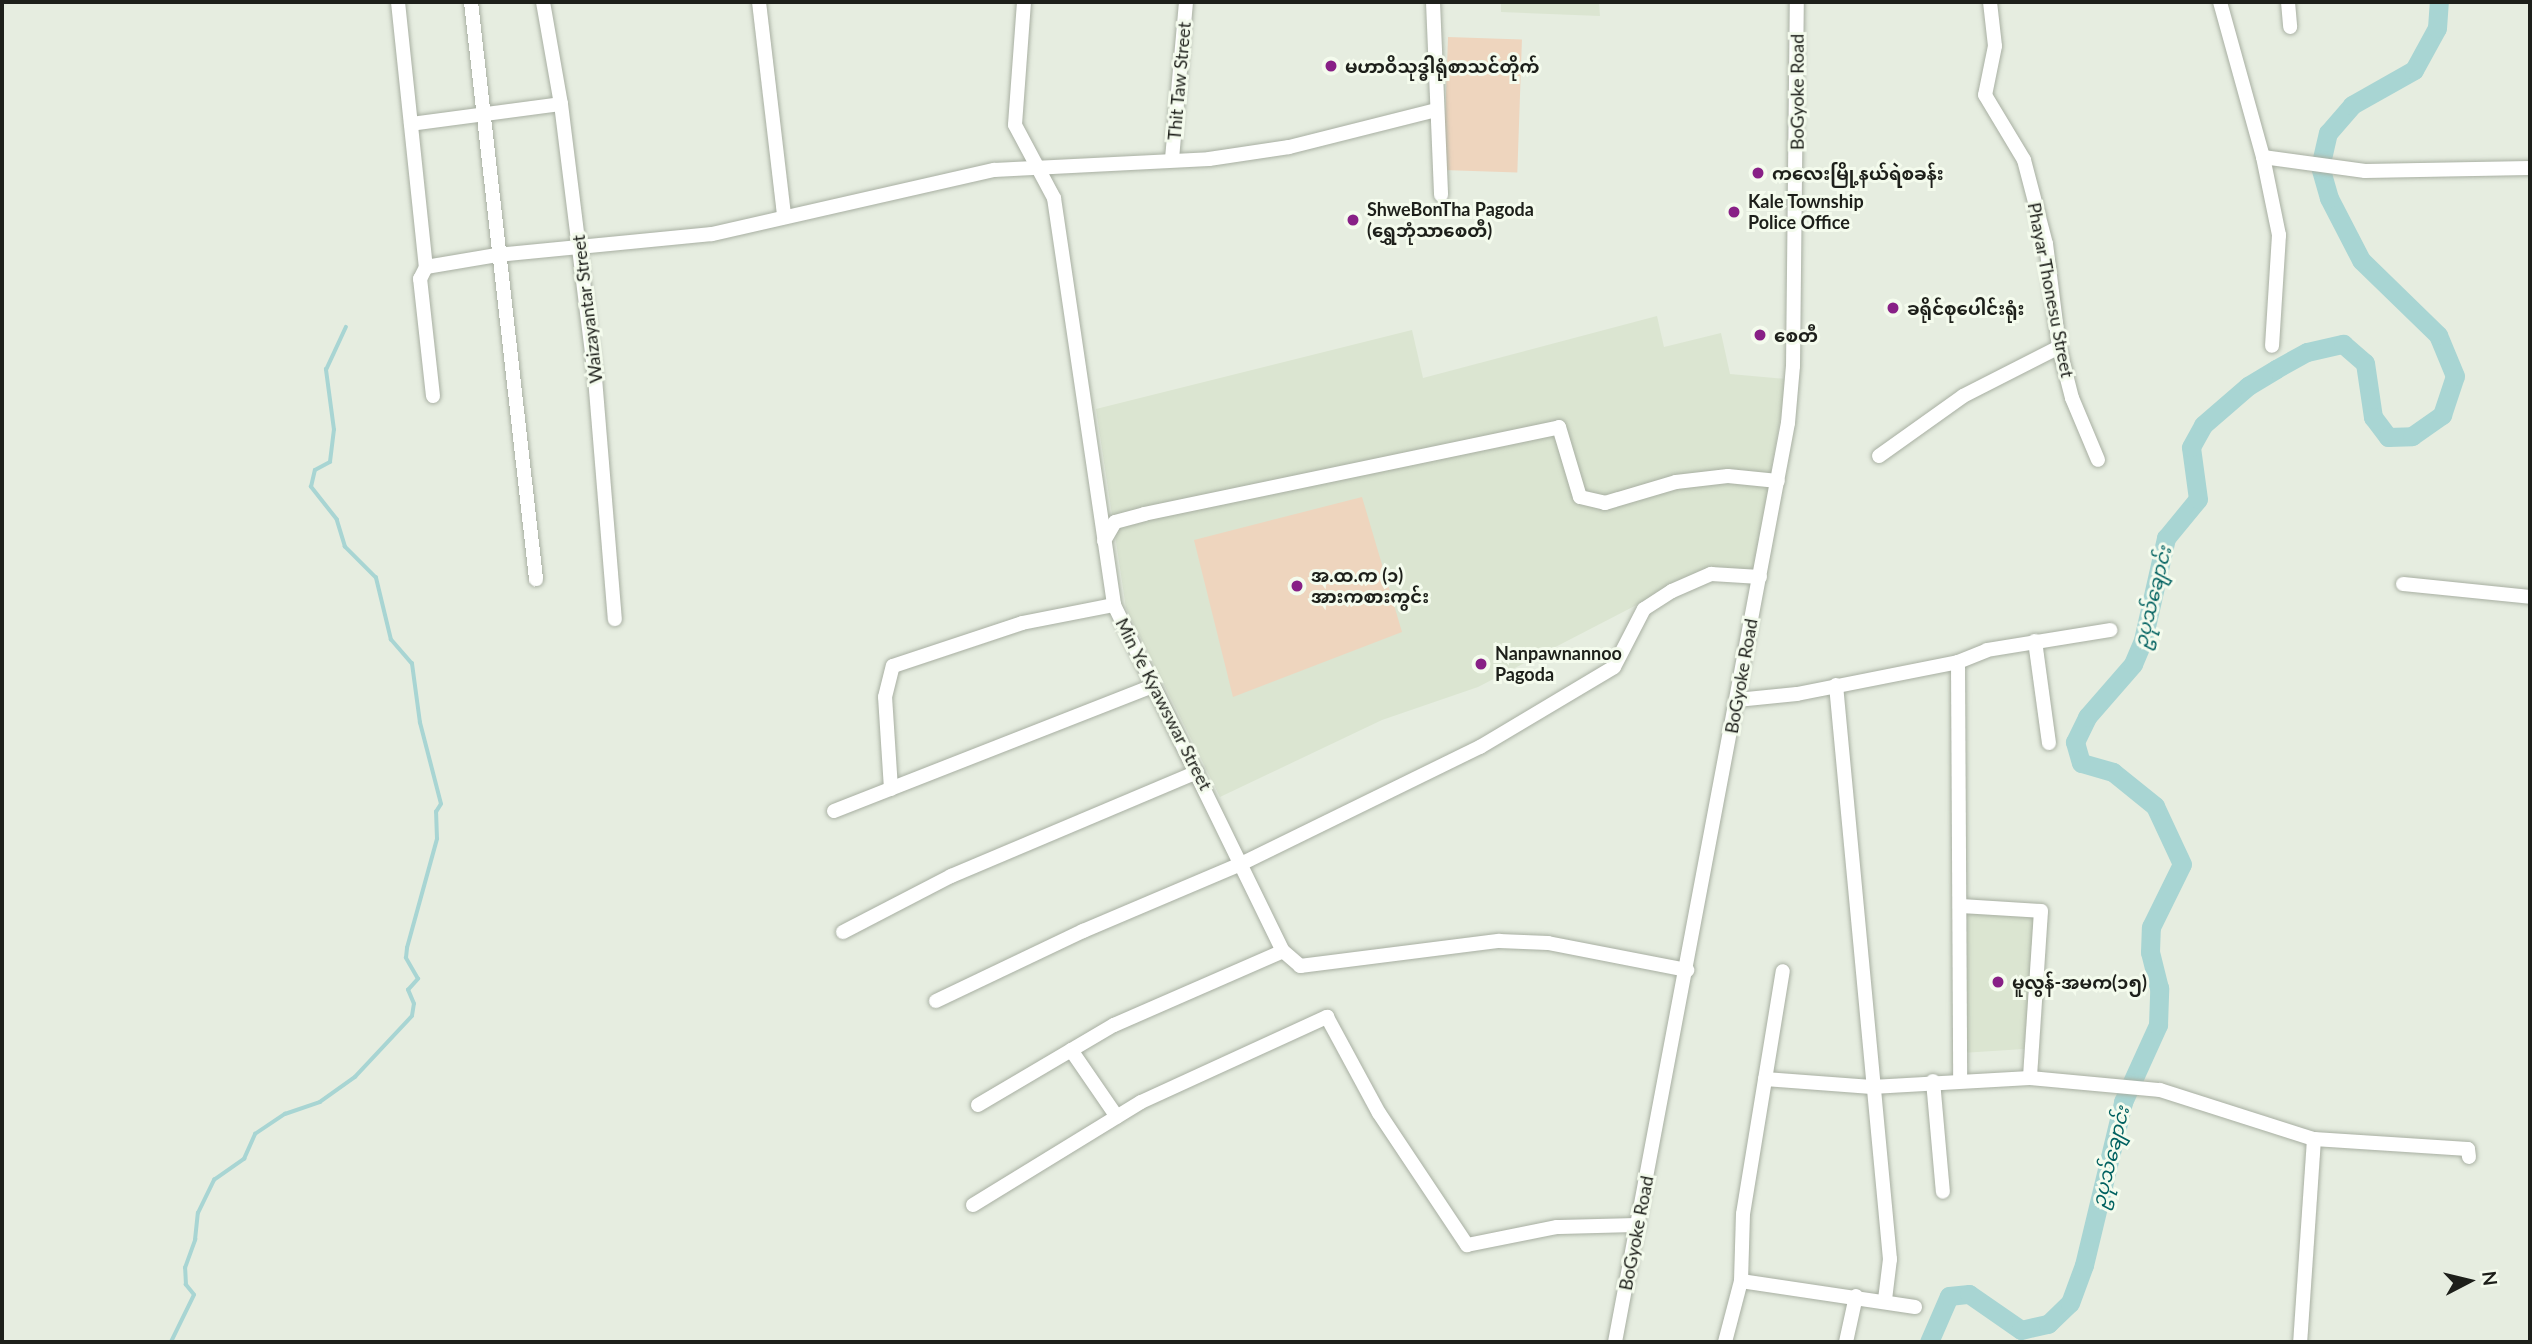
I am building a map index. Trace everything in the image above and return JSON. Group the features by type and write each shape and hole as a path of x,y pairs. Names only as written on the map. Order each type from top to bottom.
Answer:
{"street":[{"path":"398,2 426,267 420,279 433,396"},
{"path":"471,2 496,255 536,579"},
{"name":"Waizayantar Street","path":"544,2 561,104 580,249 615,619"},
{"path":"759,2 783,216"},
{"name":"Min Ye Kyawswar Street","path":"1024,2 1015,125 1026,152 1040,167 1054,198 1114,605 1243,863 1283,951"},
{"name":"Thit Taw Street","path":"1172,159 1186,2"},
{"path":"1433,2 1441,195"},
{"name":"BoGyoke Road","path":"1615,1342 1778,481 1793,366 1797,2"},
{"name":"Phayar Thonesu Street","path":"1990,2 1995,46 1985,95 2024,160 2046,244 2059,346 2072,398 2098,460"},
{"path":"2220,2 2263,157 2278,235 2272,346"},
{"path":"2288,2 2290,27"},
{"path":"411,124 484,117 561,104"},
{"path":"426,267 496,255 580,249 712,234 994,170 1172,159 1289,147 1436,110"},
{"path":"2263,157 2365,171 2530,169"},
{"path":"1879,456 1963,396 2059,346"},
{"path":"1104,541 1115,522 1144,514 1546,428 1559,427 1580,497 1605,503 1676,482 1728,476 1778,481"},
{"path":"936,1001 1083,931 1243,863 1391,793 1576,693 1614,667 1644,609 1672,591 1711,574 1760,577"},
{"path":"2403,584 2530,597"},
{"path":"891,789 885,697 893,666 1022,623 1114,605"},
{"path":"1737,700 1836,685 1958,662 2035,641 2110,630"},
{"path":"2035,641 2049,743"},
{"path":"1958,662 1960,1079"},
{"path":"1836,685 1890,1259 1885,1300"},
{"path":"834,811 1153,686"},
{"path":"843,932 951,876 1197,772"},
{"path":"1960,906 2041,911 2029,1078"},
{"path":"978,1105 1114,1025 1283,951 1300,966 1499,942 1548,943 1686,970"},
{"path":"1726,1342 1741,1281 1743,1214 1783,971"},
{"path":"973,1205 1117,1117 1327,1017 1379,1113 1467,1245 1557,1227 1638,1225"},
{"path":"1072,1050 1117,1117"},
{"path":"1765,1079 1872,1087 1960,1079 2029,1078 2160,1090 2314,1139 2468,1149 2469,1157"},
{"path":"1933,1081 1943,1192"},
{"path":"2300,1342 2314,1139"},
{"path":"1741,1281 1885,1300 1915,1307"},
{"path":"1846,1342 1856,1296"}],"shaded area":[{"path":"1501,2 1599,2 1600,16 1501,12"},
{"path":"1448,37 1522,40 1517,173 1443,170"},
{"path":"1657,316 1664,347 1721,333 1730,374 1787,379 1754,570 1710,567 1478,687 1382,720 1220,797 1126,608 1096,409 1412,330 1423,378"},
{"name":"အ.ထ.က (၁) အားကစားကွင်း","path":"1362,497 1402,632 1233,697 1194,540"},
{"name":"မူလွန်-အမက(၁၅)","path":"1967,913 2037,914 2024,1049 1962,1053"}],"waterway":[{"name":"ဥပုသ်ချောင်း","path":"1929,1342 1949,1296 1969,1294 2021,1330 2048,1324 2070,1303 2084,1265 2123,1102 2158,1025 2159,988 2150,952 2151,927 2182,864 2155,806 2113,772 2081,763 2075,742 2087,717 2133,664 2143,640 2166,538 2198,499 2191,447 2203,425 2248,386 2276,369 2307,352 2343,344 2365,363 2373,417 2388,437 2412,436 2442,415 2455,376 2438,335 2361,260 2329,198 2320,167 2328,133 2352,105 2414,70 2437,28 2439,2"},
{"path":"171,1342 194,1295 186,1285 185,1268 195,1240 198,1213 214,1180 244,1159 255,1134 285,1114 320,1102 355,1077 412,1016 414,1004 408,990 418,979 406,958 407,948 437,839 436,812 441,804 420,723 412,664 391,640 376,578 345,547 337,520 311,487 315,470 330,462 334,430 326,370 346,327"}],"place":[{"name":"မဟာဝိသုဒ္ဓါရုံစာသင်တိုက်","path":"1331,66"},
{"name":"ကလေးမြို့နယ်ရဲစခန်း","path":"1758,173"},
{"name":"Kale Township Police Office","path":"1734,212"},
{"name":"ShweBonTha Pagoda (ရွှေဘုံသာစေတီ)","path":"1353,220"},
{"name":"ခရိုင်စုပေါင်းရုံး","path":"1893,308"},
{"name":"စေတီ","path":"1760,335"},
{"name":"အ.ထ.က (၁) အားကစားကွင်း","path":"1297,586"},
{"name":"Nanpawnannoo Pagoda","path":"1481,664"},
{"name":"မူလွန်-အမက(၁၅)","path":"1998,982"}]}
